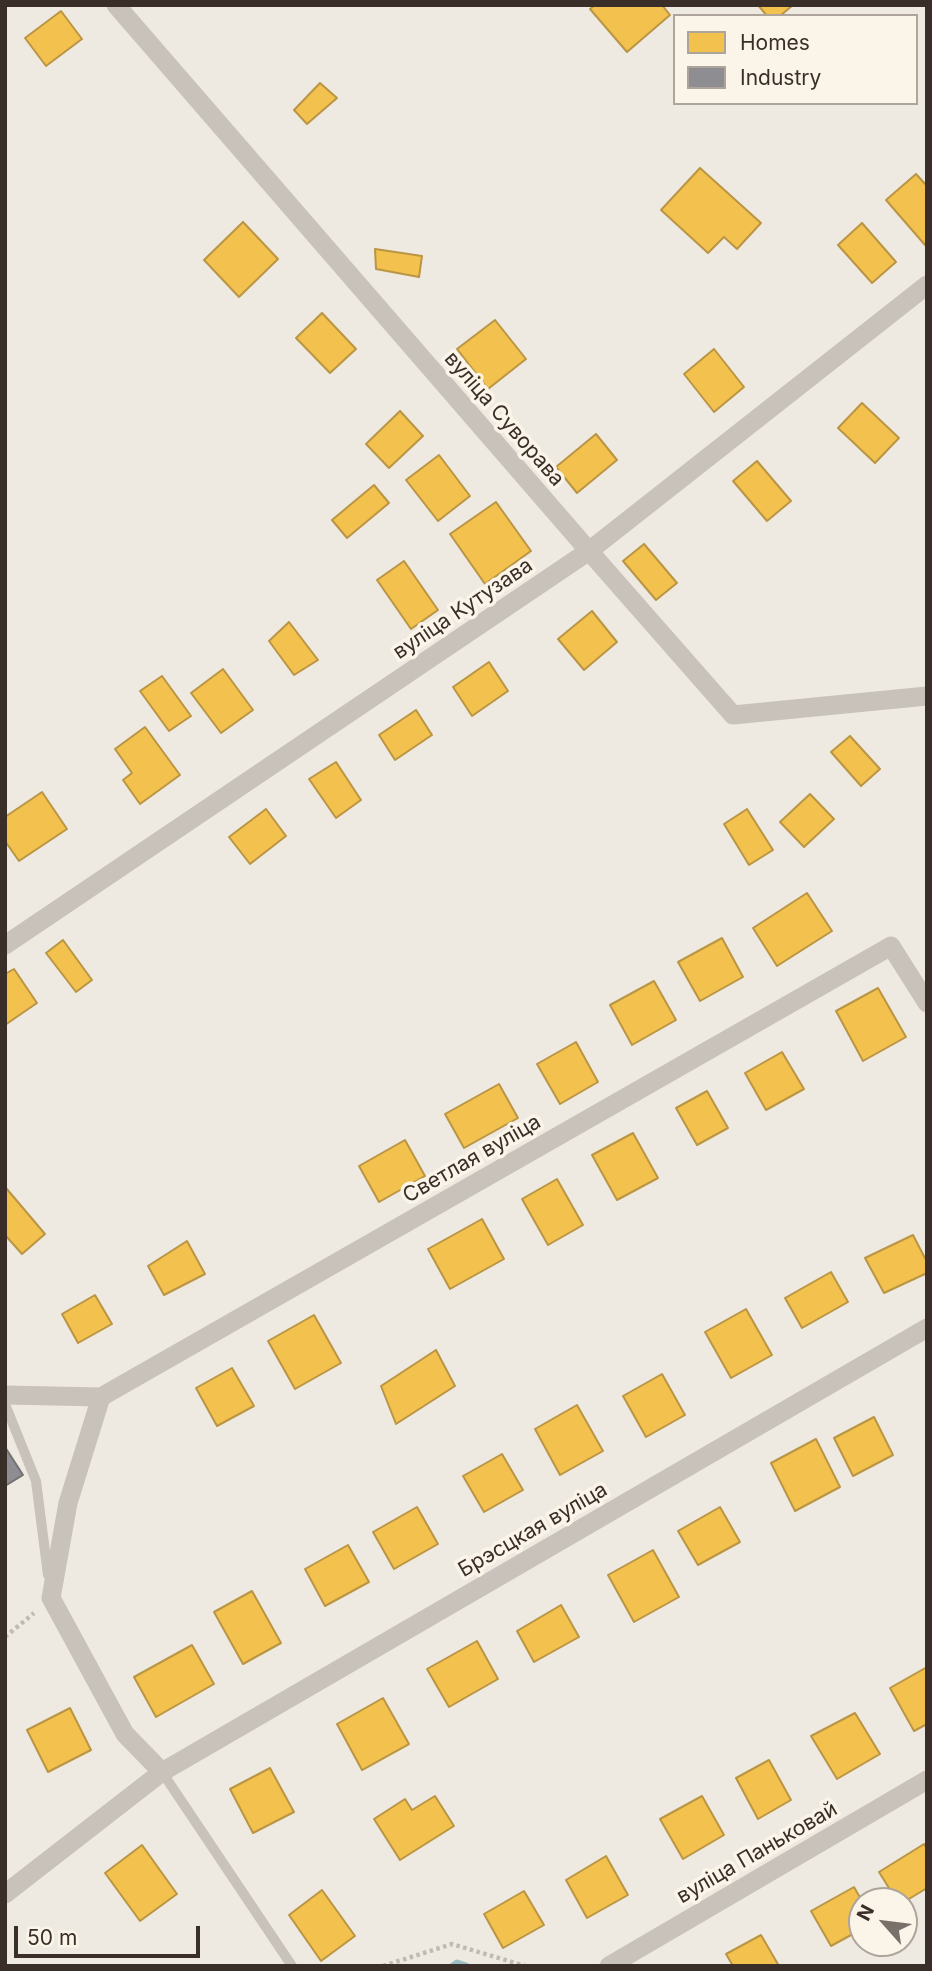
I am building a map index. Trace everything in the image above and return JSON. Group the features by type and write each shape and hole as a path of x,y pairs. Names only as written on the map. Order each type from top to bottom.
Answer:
{"street":[{"name":"вуліца Суворава","path":"116,5 733,715 927,696"},
{"name":"вуліца Кутузава","path":"5,944 589,551 927,285"},
{"name":"Светлая вуліца","path":"101,1397 891,946 927,1003"},
{"name":"Брэсцкая вуліца","path":"5,1894 162,1772 927,1328"},
{"path":"5,1395 101,1397 68,1503 51,1598 125,1734 162,1772"},
{"name":"вуліца Паньковай","path":"609,1966 927,1780"}],"lane":[{"path":"5,1404 36,1481 51,1598"},
{"path":"162,1772 292,1966"}],"path":[{"path":"5,1637 51,1598"},
{"path":"383,1966 452,1944 525,1966"}],"building: Homes":[{"path":"595,5 662,5 670,15 627,52 590,9"},
{"path":"758,5 793,5 782,14 765,14"},
{"path":"61,11 82,39 46,66 25,38"},
{"path":"320,83 337,98 307,124 294,110"},
{"path":"700,168 761,223 737,249 724,237 708,253 661,210"},
{"path":"916,174 927,186 925,245 886,200"},
{"path":"243,222 278,259 239,297 204,260"},
{"path":"862,223 896,262 872,283 838,245"},
{"path":"375,249 422,256 419,277 376,269"},
{"path":"322,313 356,349 330,373 296,338"},
{"path":"495,320 526,359 488,389 457,349"},
{"path":"714,349 744,387 714,412 684,374"},
{"path":"862,403 899,438 875,463 838,428"},
{"path":"400,411 423,436 389,468 366,444"},
{"path":"596,434 617,460 577,493 556,467"},
{"path":"439,455 470,496 438,521 406,480"},
{"path":"757,461 791,501 767,521 733,481"},
{"path":"374,485 389,503 347,538 332,520"},
{"path":"496,502 531,551 485,584 450,534"},
{"path":"644,544 677,583 656,600 623,561"},
{"path":"404,561 438,610 411,629 377,580"},
{"path":"592,611 617,642 584,670 558,639"},
{"path":"289,622 318,660 294,675 269,641"},
{"path":"489,662 508,691 472,716 453,687"},
{"path":"223,669 253,710 221,733 191,693"},
{"path":"162,676 191,716 169,731 140,691"},
{"path":"416,710 432,735 395,760 379,735"},
{"path":"145,727 180,775 140,804 123,780 132,773 115,749"},
{"path":"850,736 880,769 861,786 831,752"},
{"path":"336,762 361,800 336,818 309,779"},
{"path":"42,792 67,829 19,861 5,841 5,817"},
{"path":"810,794 834,819 804,847 780,822"},
{"path":"266,809 286,836 250,864 229,837"},
{"path":"747,809 773,850 749,865 724,824"},
{"path":"807,893 832,931 777,966 753,928"},
{"path":"722,938 743,977 700,1001 678,962"},
{"path":"63,940 92,980 76,992 46,953"},
{"path":"14,969 37,1003 5,1025 5,974"},
{"path":"654,981 676,1020 632,1045 610,1005"},
{"path":"878,988 906,1037 863,1061 836,1011"},
{"path":"576,1042 598,1082 560,1104 537,1064"},
{"path":"782,1052 804,1089 766,1110 745,1073"},
{"path":"499,1084 518,1118 464,1148 445,1114"},
{"path":"707,1091 728,1128 697,1145 676,1108"},
{"path":"633,1133 658,1178 617,1200 592,1155"},
{"path":"405,1140 425,1176 379,1202 359,1166"},
{"path":"557,1179 583,1225 548,1245 522,1199"},
{"path":"6,1188 45,1234 22,1254 5,1235"},
{"path":"482,1219 504,1259 450,1289 428,1249"},
{"path":"913,1235 927,1262 927,1273 884,1293 865,1258"},
{"path":"187,1241 205,1274 164,1295 148,1266"},
{"path":"831,1272 848,1302 802,1328 785,1298"},
{"path":"95,1295 112,1324 78,1343 62,1314"},
{"path":"746,1309 772,1355 731,1378 705,1332"},
{"path":"314,1315 341,1363 295,1389 268,1341"},
{"path":"436,1350 455,1386 396,1424 381,1386"},
{"path":"232,1368 254,1406 217,1426 196,1388"},
{"path":"662,1374 685,1415 646,1437 623,1396"},
{"path":"577,1405 603,1451 560,1475 535,1429"},
{"path":"874,1417 893,1455 853,1476 834,1438"},
{"path":"816,1439 840,1487 795,1511 771,1463"},
{"path":"502,1454 523,1490 484,1512 463,1476"},
{"path":"417,1507 438,1544 394,1569 373,1532"},
{"path":"720,1507 740,1542 698,1565 678,1531"},
{"path":"348,1545 369,1582 325,1606 305,1569"},
{"path":"653,1550 679,1597 634,1622 608,1575"},
{"path":"252,1591 281,1643 243,1664 214,1612"},
{"path":"561,1605 579,1637 534,1662 517,1631"},
{"path":"477,1641 498,1679 449,1707 427,1669"},
{"path":"192,1645 214,1684 156,1717 134,1677"},
{"path":"927,1667 927,1724 914,1731 890,1688"},
{"path":"383,1698 409,1744 362,1770 337,1724"},
{"path":"70,1708 91,1750 48,1772 27,1730"},
{"path":"855,1713 880,1754 837,1779 811,1736"},
{"path":"769,1760 791,1800 758,1819 736,1778"},
{"path":"270,1768 294,1812 253,1833 230,1789"},
{"path":"435,1796 454,1826 400,1860 374,1819 405,1799 412,1810"},
{"path":"702,1796 724,1835 683,1859 660,1819"},
{"path":"924,1844 927,1849 927,1888 918,1893 918,1887 888,1887 879,1872"},
{"path":"142,1845 177,1894 140,1921 105,1873"},
{"path":"606,1856 628,1895 587,1918 566,1880"},
{"path":"322,1890 355,1936 321,1961 289,1915"},
{"path":"848,1890 848,1937 831,1946 811,1911"},
{"path":"524,1891 544,1925 503,1948 484,1914"},
{"path":"761,1935 779,1966 733,1966 726,1954"}],"building: Industry":[{"path":"5,1447 23,1475 5,1486"}],"waterway":[{"path":"453,1966 457,1963 466,1966"}]}
